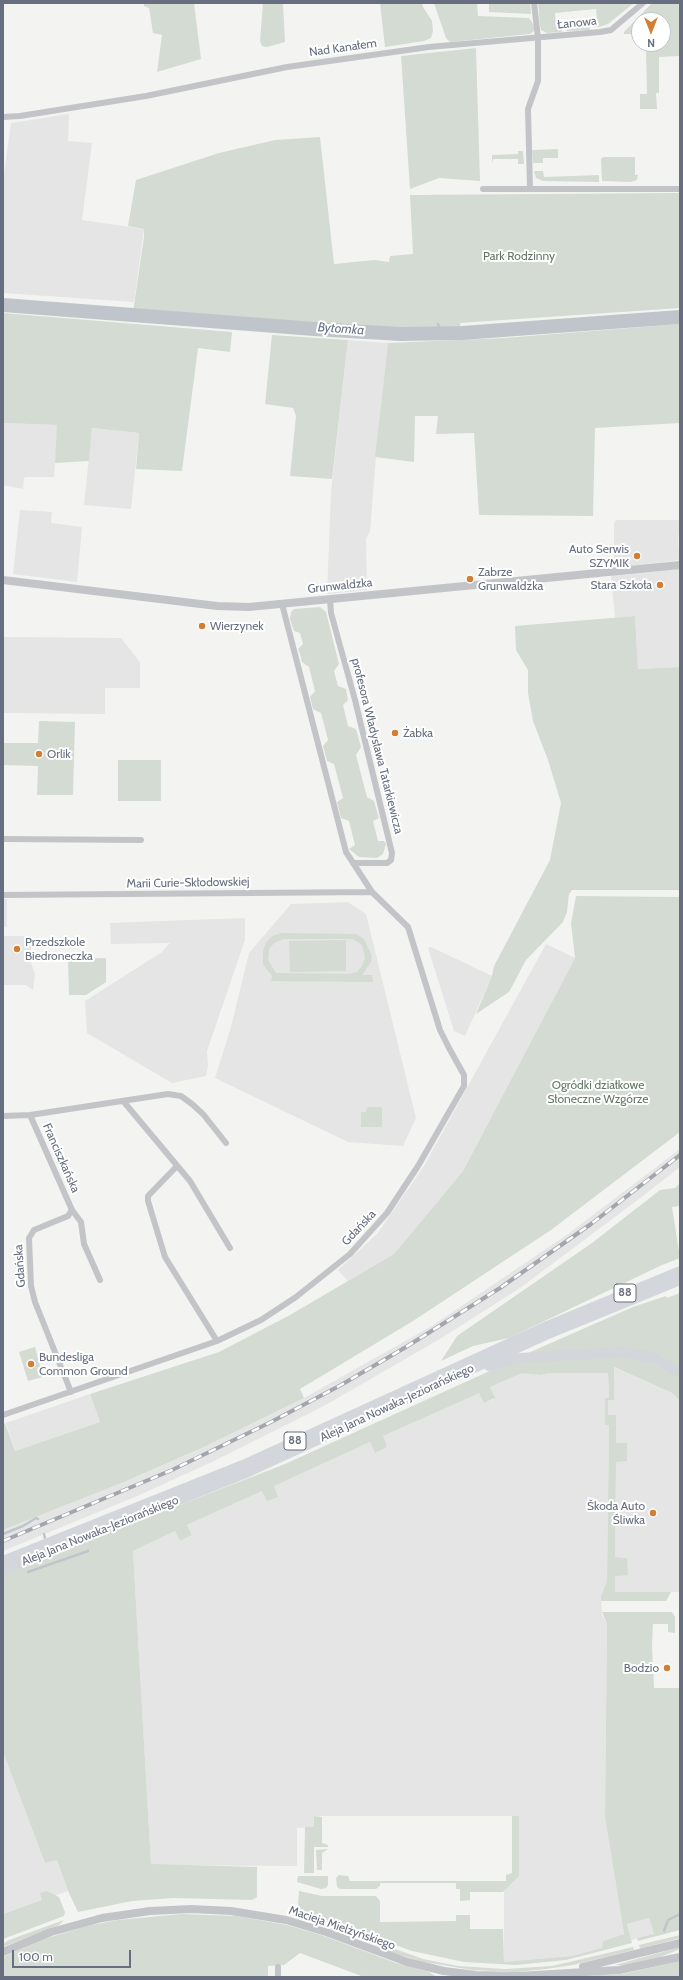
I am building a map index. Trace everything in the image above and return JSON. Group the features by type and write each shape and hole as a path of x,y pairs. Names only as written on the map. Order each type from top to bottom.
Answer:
{"main road":[{"name":"Aleja Jana Nowaka-Jeziorańskiego","path":"3,1570 246,1473 667,1280 680,1271"},
{"name":"Aleja Jana Nowaka-Jeziorańskiego","path":"3,1561 243,1465 540,1329 667,1280 680,1280"},
{"path":"457,1376 520,1358 624,1352 654,1358 680,1373"}],"street":[{"path":"530,189 528,109 538,81 538,38 534,3"},
{"name":"Łanowa","path":"538,38 611,30 643,3"},
{"name":"Nad Kanałem","path":"3,117 20,116 146,96 287,66 442,46 538,38"},
{"path":"483,189 680,189"},
{"name":"Grunwaldzka","path":"3,580 217,606 249,607 680,565"},
{"name":"profesora Władysława Tatarkiewicza","path":"330,599 331,613 355,700 392,853 391,860 387,863 353,863"},
{"path":"282,604 346,852 372,892"},
{"path":"3,840 141,840"},
{"name":"Marii Curie-Skłodowskiej","path":"3,895 372,892"},
{"name":"Gdańska","path":"3,1414 217,1341 261,1320 296,1297 329,1272 373,1230 405,1188 462,1091 465,1080 462,1070 440,1030 408,927 372,892"},
{"path":"3,1116 30,1115 124,1102 161,1094 181,1096 203,1114 226,1143"},
{"path":"124,1102 190,1181 207,1207 230,1248"},
{"name":"Franciszkańska","path":"30,1115 72,1210"},
{"path":"177,1166 148,1196 148,1201 165,1257 217,1341"},
{"path":"72,1210 81,1222 84,1244 100,1280"},
{"name":"Gdańska","path":"71,1392 35,1302 31,1286 29,1238 34,1230 68,1216 72,1210"},
{"name":"Macieja Mielżyńskiego","path":"3,1952 51,1932 102,1918 150,1911 205,1910 250,1914 286,1920 326,1932 408,1962 444,1971 498,1976 626,1969 680,1957"},
{"name":"Macieja Mielżyńskiego","path":"559,1972 680,1944"},
{"path":"278,1967 278,1977"}],"shaded area":[{"path":"69,114 68,141 92,143 82,220 144,229 134,302 3,293 3,182 11,123"},
{"path":"348,340 388,343 378,431 370,531 366,539 367,590 327,594 331,492"},
{"path":"3,423 58,425 54,477 26,477 24,478 23,489 3,485"},
{"path":"92,428 139,433 131,509 84,505"},
{"path":"20,510 52,512 51,523 82,527 77,582 13,574"},
{"path":"616,520 680,520 678,541 680,560 614,568 614,523"},
{"path":"680,568 680,667 638,669 635,616 615,618 611,575"},
{"path":"3,637 121,638 140,662 140,688 105,688 105,714 3,713"},
{"path":"3,899 7,899 7,927 3,927"},
{"path":"348,902 366,914 416,1118 403,1146 348,1142 215,1078 231,1027 249,953 291,904"},
{"path":"245,918 245,940 207,1051 208,1065 206,1076 172,1083 87,1033 85,1001 162,952 170,943 111,944 110,923"},
{"name":"Przedszkole Biedroneczka","path":"3,936 31,936 31,963 35,974 33,990 26,985 3,985"},
{"path":"546,944 575,958 463,1171 394,1254 348,1281 338,1270 377,1234 424,1166"},
{"path":"431,947 492,976 465,1036 454,1031 428,948"},
{"path":"680,1149 680,1167 520,1288 440,1339 322,1407 212,1462 135,1497 3,1551 3,1530 124,1482 204,1447 304,1398 432,1326 568,1234"},
{"path":"613,1367 672,1393 680,1401 680,1592 615,1592 615,1575 627,1575 627,1558 615,1557 616,1462 627,1443 616,1443 616,1415 608,1415 608,1400 614,1400"},
{"path":"522,1372 540,1375 549,1373 608,1373 609,1398 605,1398 605,1425 609,1425 607,1581 601,1596 602,1615 607,1624 605,1817 624,1934 603,1941 602,1948 571,1956 504,1962 504,1891 519,1875 518,1816 314,1816 314,1827 297,1828 297,1866 151,1865 133,1551 175,1531 180,1541 192,1535 187,1525 262,1491 277,1497 273,1486 370,1442 375,1452 387,1447 382,1436 479,1392 484,1403 494,1399 490,1387"},
{"path":"90,1394 100,1422 15,1451 6,1423"},
{"path":"3,1752 45,1863 57,1860 68,1891 3,1914"},
{"path":"649,1918 654,1934 631,1940 627,1924"}],"green space":[{"path":"144,3 194,3 201,59 157,72 162,35 153,33 149,8 144,6"},
{"path":"263,3 283,3 285,42 267,47 262,46 260,41"},
{"path":"380,3 422,3 432,21 433,31 431,38 424,41 385,47"},
{"path":"434,3 477,3 478,16 529,18 534,25 534,31 530,34 450,42 446,38"},
{"path":"489,3 530,3 531,14 489,12"},
{"path":"538,3 634,3 608,24 599,27 594,27 593,22 597,21 596,9 555,13 556,27 561,26 562,32 547,33 541,30"},
{"path":"652,3 680,3 680,56 659,57 659,93 656,93 657,109 640,109 640,94 647,94 646,52 671,52 671,12 643,12"},
{"path":"589,24 590,30 567,31 567,26"},
{"path":"631,25 631,34 624,34 624,32"},
{"path":"476,48 480,181 439,178 410,189 401,56"},
{"name":"Park Rodzinny","path":"320,137 334,264 374,260 389,262 390,256 413,254 410,195 680,193 680,308 460,323 461,328 410,330 133,312 144,237 144,229 128,226 136,180 219,153 275,140"},
{"path":"558,149 558,158 543,158 543,163 533,163 532,150"},
{"path":"518,151 523,151 524,164 518,164 518,159 493,159 492,164 492,155 518,154"},
{"path":"603,157 635,157 635,175 638,175 637,180 631,182 602,181 601,159"},
{"path":"534,171 543,171 544,177 599,175 599,182 543,181 536,178"},
{"path":"3,313 232,332 230,352 198,348 182,471 136,469 139,433 92,428 89,461 55,463 57,425 3,423"},
{"path":"680,324 680,423 595,428 593,516 479,515 474,433 436,434 438,416 415,416 414,462 375,457 388,343 504,338"},
{"path":"272,335 348,340 332,479 290,476 296,416 293,408 265,404"},
{"path":"320,607 326,612 339,664 334,671 338,686 346,689 348,700 343,705 348,726 356,729 361,747 356,755 367,797 374,801 379,818 373,821 378,841 384,841 386,844 383,854 377,858 359,857 349,849 355,845 349,821 341,818 337,802 343,798 334,764 327,761 323,746 328,740 321,713 313,709 310,697 315,691 309,667 302,662 298,649 303,644 300,633 294,631 290,619 291,612 294,609"},
{"path":"635,616 638,669 680,667 680,890 572,890 569,894 567,912 563,922 526,960 509,992 476,1014 492,976 494,966 550,860 561,803 548,760 533,721 528,693 528,670 516,650 515,626"},
{"name":"Orlik","path":"39,721 75,722 73,795 37,795 38,766 3,765 3,743 38,743"},
{"path":"118,760 161,760 161,801 118,801"},
{"name":"Ogródki działkowe Słoneczne Wzgórze","path":"576,896 680,897 680,1132 551,1230 413,1321 300,1389 304,1398 204,1447 124,1482 3,1530 3,1424 5,1423 15,1451 100,1422 90,1394 219,1352 290,1315 394,1254 463,1171 575,958 571,923"},
{"path":"281,933 356,934 364,939 372,956 371,962 362,975 372,975 373,982 271,981 272,976 263,964 263,951 266,943 272,936","holes":["283,939 353,939 362,945 365,958 362,966 357,972 350,974 276,973 268,960 269,949 274,943"]},
{"path":"346,940 346,971 290,972 289,941"},
{"path":"106,958 106,982 86,995 69,995 68,959"},
{"path":"367,1107 382,1107 382,1127 361,1127 361,1112 366,1112"},
{"path":"680,1183 680,1206 672,1207 680,1258 662,1265 509,1338 473,1346 441,1361 457,1336 592,1243 660,1190 675,1188"},
{"path":"680,1293 680,1368 658,1356 528,1353 633,1307"},
{"name":"Bundesliga Common Ground","path":"35,1347 43,1377 28,1381 19,1352"},
{"path":"621,1356 646,1360 680,1377 680,1401 672,1393 614,1367 614,1400 608,1400 608,1415 616,1415 616,1443 627,1443 627,1461 616,1462 615,1557 627,1558 628,1575 615,1576 615,1592 671,1592 666,1601 601,1601 601,1596 607,1581 609,1425 605,1425 605,1398 609,1398 608,1373 549,1373 540,1375 522,1373 490,1387 495,1398 484,1403 479,1393 383,1436 387,1447 375,1453 370,1442 274,1486 278,1497 267,1501 262,1491 187,1525 192,1535 180,1541 175,1531 133,1551 151,1864 257,1867 257,1897 252,1900 173,1898 132,1901 78,1912 68,1891 57,1860 45,1863 3,1752 3,1574 285,1464 494,1369 513,1363"},
{"path":"602,1612 672,1612 675,1617 675,1633 668,1632 668,1624 653,1624 652,1646 654,1688 680,1688 680,1930 638,1941 637,1938 654,1934 649,1918 627,1924 632,1943 566,1960 516,1965 464,1962 412,1951 302,1912 298,1906 299,1891 322,1896 376,1896 380,1901 380,1922 456,1921 456,1915 470,1915 470,1929 503,1929 504,1962 571,1956 602,1948 603,1941 624,1934 605,1817 607,1624"},
{"path":"314,1816 322,1817 322,1843 328,1845 328,1847 314,1847 314,1873 304,1873 305,1827 314,1827"},
{"path":"512,1816 519,1816 519,1876 503,1892 470,1892 470,1900 460,1901 460,1889 456,1889 456,1883 380,1883 380,1886 376,1889 340,1889 337,1887 336,1878 339,1875 348,1876 350,1881 506,1881 506,1875 512,1873"},
{"path":"328,1849 322,1853 322,1870 317,1870 316,1850"},
{"path":"298,1876 328,1876 328,1885 326,1888 321,1889 297,1882"},
{"path":"46,1891 59,1897 65,1912 64,1916 3,1939 3,1914 42,1900 40,1893"},
{"path":"181,1914 236,1916 287,1925 321,1935 396,1963 429,1972 437,1977 364,1977 300,1953 284,1965 268,1966 268,1977 3,1977 3,1957 44,1939 87,1926 118,1920"},
{"path":"64,1920 59,1925 3,1947 3,1944 9,1940"},
{"path":"331,1926 423,1959 458,1966 505,1969 552,1966 633,1947 634,1950 573,1965 546,1969 517,1972 472,1970 424,1962 392,1953"},
{"path":"680,1935 680,1938 640,1949 639,1945"},
{"path":"680,1947 680,1949 658,1958 625,1965 615,1965"},
{"path":"680,1961 680,1977 556,1977 622,1974"}],"waterway":[{"name":"Bytomka","path":"3,305 314,329 401,334 462,333 680,317"},
{"path":"438,324 441,333"},
{"name":"Bytomka","path":"458,339 462,333"},
{"path":"3,1534 23,1526 36,1518 38,1519"},
{"path":"44,1534 45,1538"},
{"path":"28,1572 88,1551"},
{"path":"664,1931 668,1920 680,1914"}],"railway":[{"path":"3,1541 172,1470 271,1422 341,1385 406,1347 500,1288 591,1224 680,1155"}],"place":[{"name":"Auto Serwis SZYMIK","path":"637,556"},
{"name":"Zabrze Grunwaldzka","path":"470,579"},
{"name":"Stara Szkoła","path":"660,585"},
{"name":"Wierzynek","path":"202,626"},
{"name":"Żabka","path":"395,733"},
{"name":"Orlik","path":"39,754"},
{"name":"Przedszkole Biedroneczka","path":"17,949"},
{"name":"Bundesliga Common Ground","path":"31,1364"},
{"name":"Škoda Auto Śliwka","path":"653,1513"},
{"name":"Bodzio","path":"667,1668"}]}
